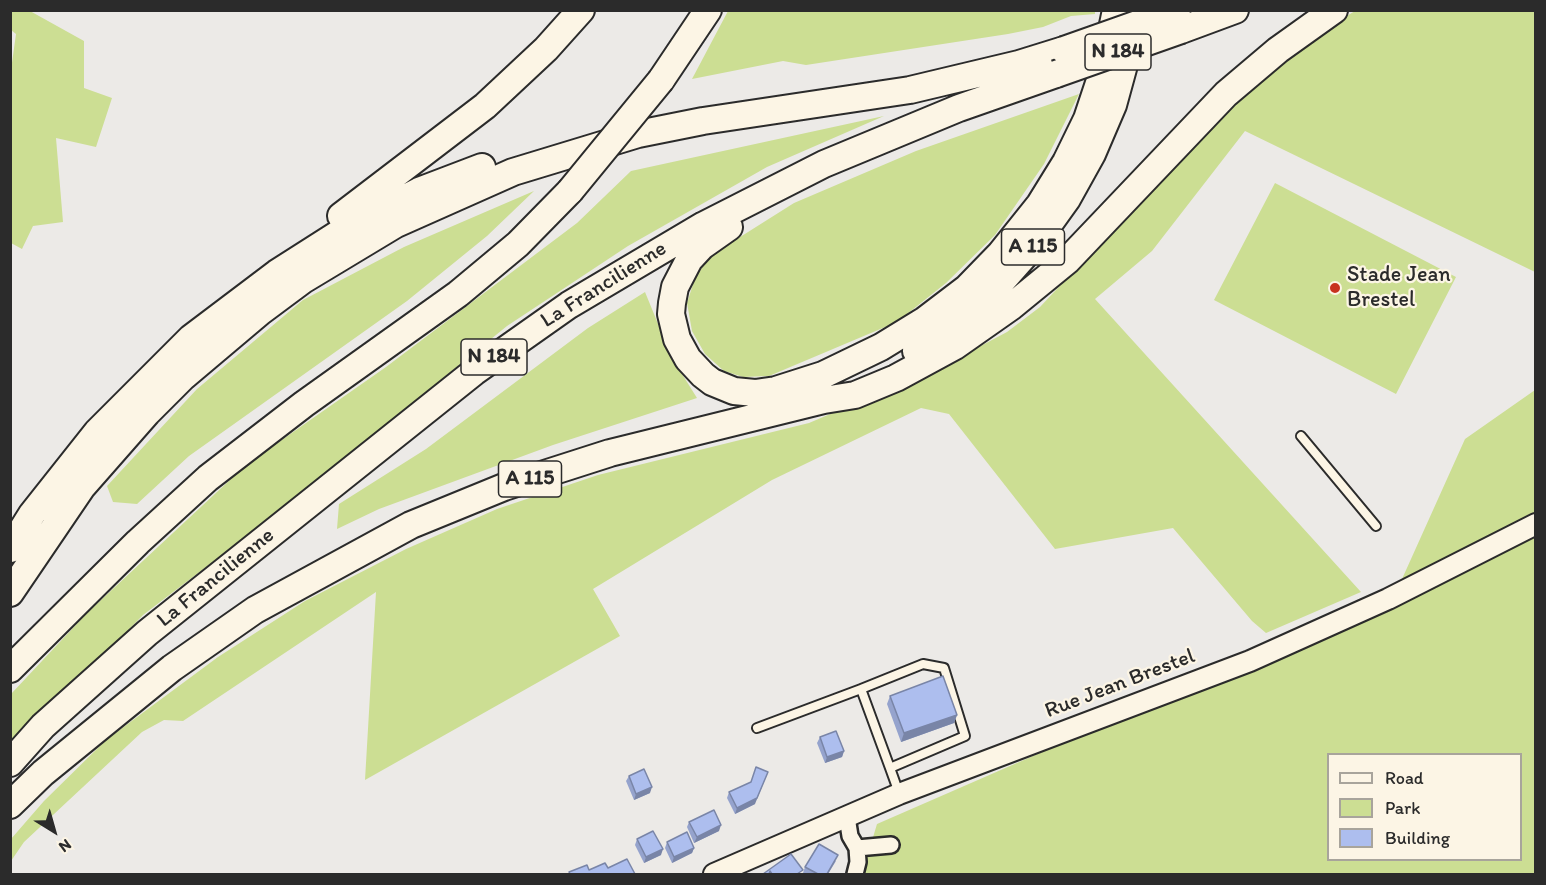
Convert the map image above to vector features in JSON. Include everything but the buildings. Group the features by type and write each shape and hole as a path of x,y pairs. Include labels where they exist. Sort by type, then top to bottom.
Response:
{"highway":[{"path":"10,549 32,514 97,432 164,362 318,233 485,106 546,49 581,10"},
{"path":"10,669 138,542 242,451 458,294 518,244 605,152 661,80 708,10"},
{"path":"1051,68 742,218 702,246 682,272 672,303 673,328 688,359 703,375 724,388 755,393 776,390 851,364 904,334 947,304 981,274 1015,237 1066,162 1095,97 1116,10"},
{"name":"A 115","path":"10,805 43,773 172,668 255,610 411,525 504,487 610,453 824,400 836,390 872,375 943,333 982,301 1035,245 1067,199 1103,130 1120,81 1136,10"},
{"name":"La Francilienne","path":"10,763 43,726 147,633 474,372 534,328 654,253 769,191 882,139 1051,68 1179,20 1235,10"},
{"path":"824,400 855,395 896,378 955,346 1012,306 1088,240 1226,94 1278,50 1334,10"},
{"name":"La Francilienne","path":"10,593 82,487 147,413 221,343 260,312 339,257 396,224 462,192 524,168 638,134 910,90 1019,64 1051,68"},
{"path":"239,300 346,229 453,177 527,153 610,131 659,122 764,112"},
{"path":"10,825 69,763 78,744"}],"street":[{"name":"Rue Jean Brestel","path":"714,874 899,794 1250,661 1388,599 1536,524"},
{"path":"847,817 850,836 857,848 855,874"},
{"path":"857,848 891,845"}],"lane":[{"path":"1302,436 1376,526"},
{"path":"757,728 923,664 944,668 965,736 890,768"},
{"path":"861,689 899,794"}],"green space":[{"path":"11,10 30,11 84,41 84,88 112,98 96,147 56,138 63,222 33,226 22,249 11,243 10,77 16,34 11,30"},
{"path":"728,11 1095,11 1095,14 1071,16 1043,27 1008,34 806,65 783,61 692,79"},
{"path":"1355,11 1535,11 1535,272 1245,131 1152,251 1095,299 1361,592 1266,633 1252,621 1173,528 1055,549 949,414 921,408 772,480 593,589 620,636 365,780 376,592 183,721 164,720 142,732 24,842 11,861 11,839 44,801 106,740 218,657 305,601 406,549 497,509 598,475 809,423 941,367 1007,332 1040,307 1234,100 1304,42"},
{"path":"1079,94 1044,164 995,235 946,283 897,322 769,376 743,377 724,371 705,354 692,331 687,303 695,278 710,256 794,203 916,151"},
{"path":"884,116 767,167 628,246 507,326 281,510 143,615 11,752 11,694 87,613 246,465 386,367 577,223 631,171"},
{"name":"Stade Jean Brestel","path":"1275,183 1456,277 1396,394 1214,300"},
{"path":"534,191 487,236 407,301 189,456 137,504 113,502 107,486 197,389 303,300 404,247"},
{"path":"645,292 672,358 697,398 553,445 379,509 337,529 339,504 426,449 588,328"},
{"path":"1535,390 1535,874 862,874 877,824 1393,599 1465,439"}],"place":[{"name":"Stade Jean Brestel","path":"1335,288"}]}
